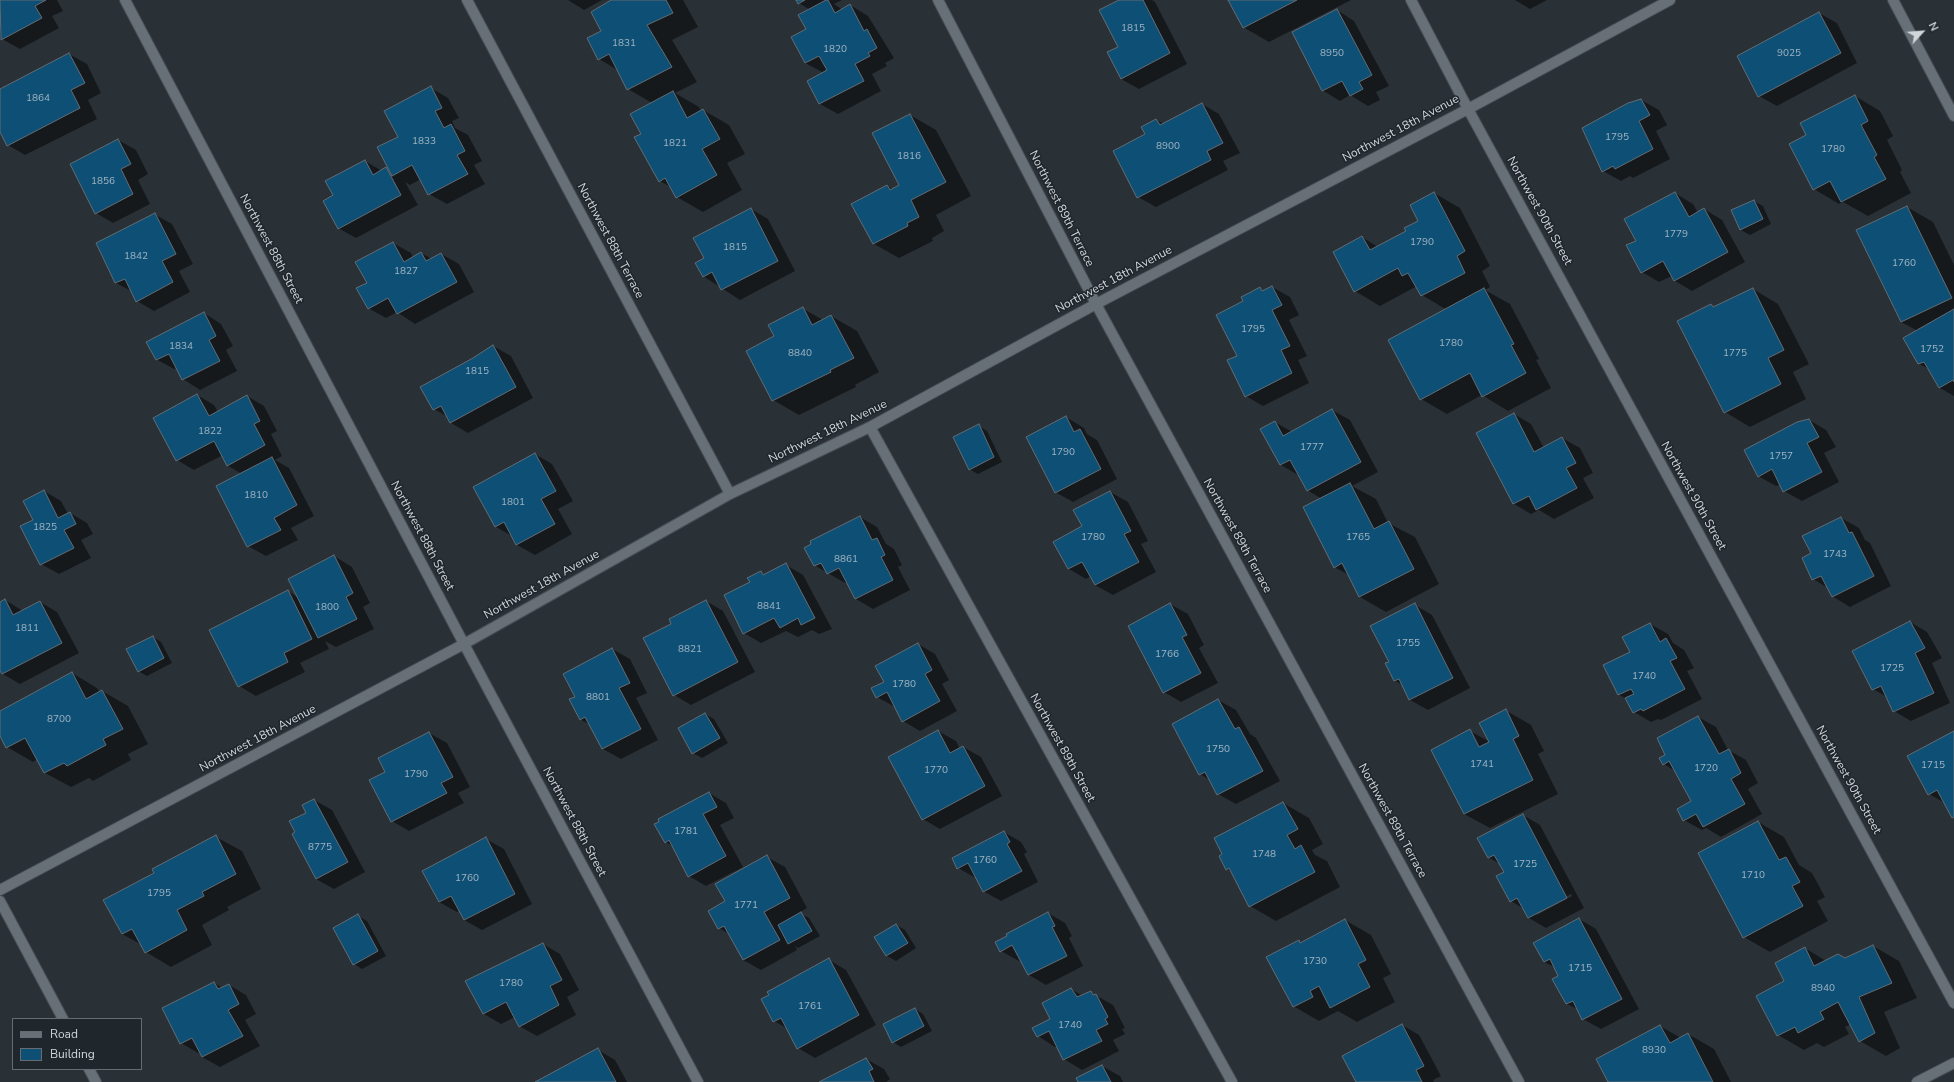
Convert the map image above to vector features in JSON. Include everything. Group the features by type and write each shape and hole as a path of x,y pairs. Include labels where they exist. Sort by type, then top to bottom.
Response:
{"street":[{"name":"Northwest 88th Street","path":"126,0 464,644 698,1082"},
{"name":"Northwest 88th Terrace","path":"467,0 730,494"},
{"name":"Northwest 89th Terrace","path":"938,0 1096,304 1519,1082"},
{"name":"Northwest 90th Street","path":"1411,0 1468,109 1954,1003"},
{"name":"Northwest 18th Avenue","path":"0,890 464,644 730,494 870,427 1096,304 1468,109 1670,0"},
{"path":"1893,0 1954,116"},
{"name":"Northwest 89th Street","path":"870,427 1232,1082"},
{"path":"0,901 61,1018"},
{"path":"1917,1082 1954,1063"},
{"path":"90,1070 96,1082"}],"building":[{"path":"0,0 46,0 35,6 42,18 1,40"},
{"path":"611,0 666,0 673,13 647,25 672,67 627,90 609,54 598,60 587,38 601,31 591,12"},
{"path":"796,0 805,0 798,4"},
{"path":"828,0 835,13 850,4 864,31 867,29 877,48 868,53 870,56 855,64 864,81 819,104 807,81 827,70 819,56 805,63 791,37 806,29 798,15"},
{"path":"1119,0 1143,0 1170,53 1121,79 1107,52 1118,47 1099,10"},
{"path":"1228,0 1297,0 1243,28"},
{"path":"1337,9 1372,75 1359,82 1363,89 1350,96 1342,81 1322,91 1292,32"},
{"path":"1819,12 1841,53 1758,97 1737,56"},
{"path":"69,53 85,83 71,90 80,108 7,146 0,132 0,89"},
{"path":"431,86 442,108 435,111 444,128 451,124 465,151 457,155 468,174 428,195 412,165 392,176 377,147 398,137 384,111"},
{"path":"673,91 687,118 703,109 720,139 702,149 717,175 676,198 665,178 659,182 634,137 641,134 630,114"},
{"path":"1855,95 1868,121 1861,125 1877,155 1874,157 1886,179 1841,202 1830,181 1813,190 1789,144 1806,135 1800,123"},
{"path":"1641,99 1650,115 1639,121 1653,149 1615,169 1613,166 1602,172 1582,128 1628,103"},
{"path":"1202,103 1223,143 1207,151 1211,160 1137,198 1113,151 1145,134 1141,127 1156,119 1160,125"},
{"path":"910,114 946,182 911,200 919,217 907,223 908,226 873,244 851,204 887,185 890,190 899,185 872,133"},
{"path":"118,139 131,164 121,169 133,194 95,214 70,164"},
{"path":"365,160 373,175 386,167 401,195 338,229 323,201 333,195 325,181"},
{"path":"1434,192 1465,251 1457,256 1465,273 1421,296 1408,273 1402,276 1398,268 1354,292 1333,252 1362,236 1370,250 1406,231 1404,228 1418,221 1410,205"},
{"path":"1675,192 1689,217 1704,208 1728,252 1674,281 1663,261 1641,273 1626,245 1636,241 1624,219"},
{"path":"1754,200 1763,219 1740,230 1731,210"},
{"path":"1907,206 1952,298 1901,322 1856,230"},
{"path":"751,208 778,261 721,290 712,272 703,277 695,263 704,258 693,238"},
{"path":"155,213 176,254 162,261 173,282 136,302 125,279 115,283 96,243"},
{"path":"393,242 404,262 421,252 426,261 441,253 457,282 397,314 388,298 368,309 356,288 367,283 355,262"},
{"path":"1272,286 1282,305 1272,310 1290,346 1281,350 1292,373 1245,397 1227,360 1237,356 1216,315 1243,301 1241,297 1260,287 1262,291"},
{"path":"1484,288 1514,344 1511,345 1526,373 1482,397 1470,373 1420,400 1388,340"},
{"path":"1753,288 1784,350 1768,358 1781,384 1724,413 1677,321 1711,304 1713,307"},
{"path":"803,307 812,325 831,315 854,358 830,370 831,372 772,401 746,351 774,336 768,325"},
{"path":"1954,309 1954,382 1953,380 1939,388 1924,362 1918,364 1903,338"},
{"path":"204,312 216,336 209,340 220,361 182,380 169,354 156,360 146,342"},
{"path":"493,345 516,387 450,423 441,406 433,410 420,387 473,358"},
{"path":"197,394 209,416 247,395 260,421 254,424 265,445 227,466 214,441 176,461 153,418"},
{"path":"1332,409 1361,462 1307,491 1290,460 1280,465 1260,429 1275,421 1283,436"},
{"path":"1514,413 1534,452 1562,437 1576,463 1566,468 1577,488 1536,510 1529,496 1513,504 1476,433"},
{"path":"1066,416 1074,432 1080,429 1101,469 1055,493 1026,437"},
{"path":"1809,419 1819,437 1807,443 1822,472 1783,492 1772,469 1758,477 1744,450 1797,422"},
{"path":"979,424 994,457 969,470 953,437"},
{"path":"535,453 556,491 541,499 555,524 516,545 504,522 495,527 473,487"},
{"path":"272,457 297,505 274,518 281,530 247,547 216,486"},
{"path":"1350,483 1374,529 1389,521 1414,569 1359,597 1342,563 1334,568 1303,507"},
{"path":"44,490 58,518 70,512 76,524 64,530 74,548 40,565 20,526 33,520 23,501"},
{"path":"1110,491 1131,531 1124,534 1139,562 1095,585 1082,562 1068,569 1053,542 1082,526 1073,510"},
{"path":"860,516 872,540 877,538 885,555 881,557 893,580 855,599 839,568 827,574 821,563 814,566 804,548 811,544 810,541"},
{"path":"1841,517 1849,533 1852,532 1874,576 1832,597 1821,576 1812,580 1802,558 1811,553 1802,536"},
{"path":"334,555 353,593 346,597 357,619 318,638 288,579"},
{"path":"786,563 815,618 801,625 798,618 780,628 774,618 743,634 724,595 750,582 747,578 761,571 763,575"},
{"path":"288,590 312,639 284,653 288,662 238,687 209,630"},
{"path":"5,599 13,615 40,601 62,643 2,674 0,671 0,602"},
{"path":"706,600 738,662 673,696 643,638 671,624 669,619"},
{"path":"1170,603 1187,635 1182,637 1201,673 1163,693 1128,626"},
{"path":"1415,603 1453,678 1409,700 1399,679 1394,681 1385,663 1389,662 1370,626"},
{"path":"1910,621 1925,648 1915,653 1934,693 1893,712 1881,686 1872,690 1852,651"},
{"path":"1650,623 1660,642 1666,638 1677,658 1670,661 1685,689 1643,711 1641,709 1633,713 1625,698 1634,694 1631,689 1618,695 1603,665 1630,652 1622,637"},
{"path":"153,636 164,658 138,672 126,649"},
{"path":"918,643 932,670 925,674 940,701 902,722 887,692 876,698 871,688 884,682 875,666"},
{"path":"612,648 630,683 619,688 641,729 602,749 585,717 580,720 569,699 575,697 563,674"},
{"path":"72,672 86,699 102,690 123,729 103,739 106,745 67,766 64,763 44,773 25,738 6,748 0,736 0,711"},
{"path":"1218,699 1235,729 1239,727 1263,771 1217,795 1205,772 1199,775 1172,724"},
{"path":"1506,709 1519,736 1513,739 1533,780 1464,814 1431,750 1470,729 1479,747 1489,742 1479,723"},
{"path":"705,713 720,738 692,754 678,728"},
{"path":"1698,716 1719,754 1729,749 1741,773 1731,779 1745,804 1703,827 1696,814 1683,821 1677,809 1691,801 1669,761 1663,765 1659,758 1665,755 1657,738"},
{"path":"938,730 950,753 963,746 985,786 922,820 888,757"},
{"path":"1954,731 1954,817 1952,818 1937,790 1928,795 1907,756"},
{"path":"429,732 453,777 441,783 447,793 391,822 369,780 385,772 378,758"},
{"path":"709,792 717,807 703,814 726,856 688,877 669,840 665,843 654,824 659,822 658,819"},
{"path":"314,799 348,862 316,879 292,834 295,832 289,821 306,813 302,805"},
{"path":"1283,802 1298,829 1287,835 1295,849 1301,845 1315,872 1249,907 1229,868 1226,870 1219,856 1222,854 1214,838"},
{"path":"1523,814 1567,898 1528,918 1517,898 1510,902 1496,876 1504,872 1494,855 1488,858 1477,838"},
{"path":"1758,821 1779,860 1786,857 1800,882 1792,886 1803,906 1743,938 1698,853"},
{"path":"1004,831 1010,842 1007,844 1022,871 983,892 968,863 957,869 952,858"},
{"path":"216,835 236,874 202,892 204,896 177,910 187,930 145,953 132,929 122,934 103,900 154,873 152,869"},
{"path":"486,837 515,894 464,920 451,896 439,902 422,871"},
{"path":"767,855 790,898 764,912 780,940 743,960 724,926 718,929 708,911 725,901 715,884"},
{"path":"801,912 812,931 788,944 778,925"},
{"path":"1048,912 1055,926 1052,927 1067,956 1028,975 1012,945 1000,952 995,942 1007,936 1006,934"},
{"path":"358,914 378,951 353,965 333,928"},
{"path":"1579,918 1622,999 1582,1020 1573,1001 1566,1004 1552,979 1558,976 1550,959 1544,962 1533,943"},
{"path":"1345,919 1366,960 1358,964 1370,987 1330,1008 1319,986 1310,991 1313,997 1293,1007 1266,957 1299,940 1300,943"},
{"path":"896,924 908,943 886,956 874,937"},
{"path":"543,943 562,980 550,986 559,1005 519,1027 506,1002 483,1014 465,981"},
{"path":"1873,945 1892,983 1859,997 1875,1033 1859,1042 1838,1002 1820,1012 1824,1019 1798,1033 1795,1027 1777,1036 1756,996 1784,981 1775,963 1805,947 1814,966 1838,954 1845,958"},
{"path":"829,958 859,1015 797,1049 781,1018 773,1022 761,999 769,995 767,992"},
{"path":"214,982 218,989 229,984 239,1004 228,1010 243,1036 202,1057 192,1038 180,1044 162,1008"},
{"path":"1071,988 1077,997 1091,991 1093,995 1096,994 1108,1017 1105,1019 1108,1024 1096,1030 1102,1041 1063,1060 1049,1031 1037,1037 1032,1028 1050,1019 1042,1003"},
{"path":"915,1008 924,1026 892,1043 883,1024"},
{"path":"1402,1024 1424,1066 1416,1070 1422,1082 1356,1082 1342,1056"},
{"path":"1660,1025 1670,1043 1688,1033 1713,1082 1608,1082 1596,1059"},
{"path":"598,1048 616,1082 535,1082"},
{"path":"866,1058 873,1069 869,1071 874,1082 819,1082"},
{"path":"1102,1065 1111,1082 1078,1082 1076,1078"}]}
